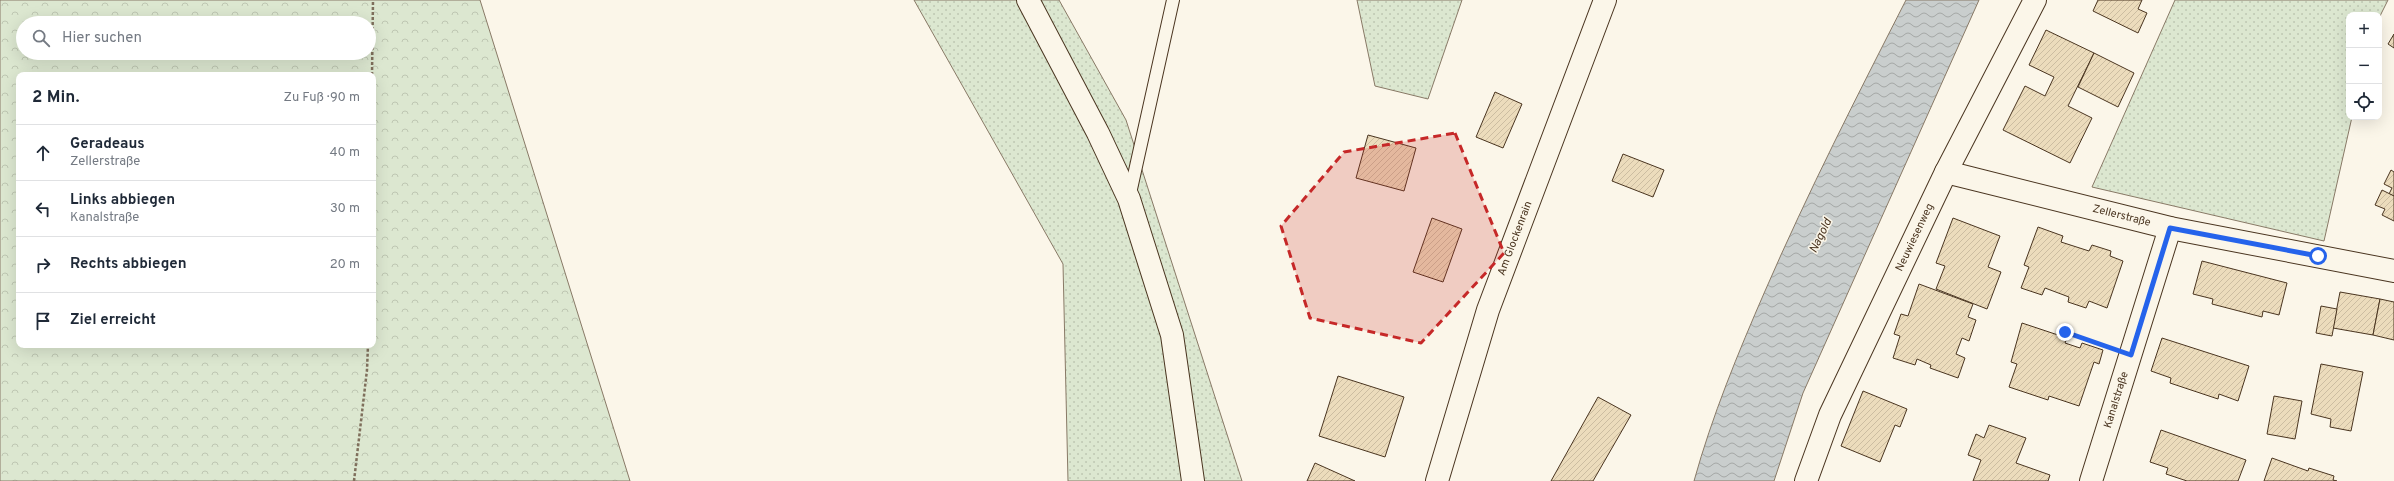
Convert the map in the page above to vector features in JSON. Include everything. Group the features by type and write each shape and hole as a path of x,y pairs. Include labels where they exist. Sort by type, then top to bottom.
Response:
{"street":[{"path":"1028,0 1098,133 1129,199 1172,336 1192,472"},
{"name":"Am Glockenrain","path":"1437,481 1488,310 1605,0"},
{"name":"Neuwiesenweg","path":"1806,481 1830,415 1946,172 2035,0"},
{"name":"Zellerstraße","path":"1946,172 2170,228 2394,271"},
{"name":"Kanalstraße","path":"2091,481 2170,228"}],"lane":[{"path":"1129,199 1173,0"}],"path":[{"path":"373,0 373,16"},
{"path":"372,60 372,72"},
{"path":"2065,332 2131,355"},
{"path":"354,481 367,370 368,348"}],"highlighted area":[{"path":"1455,133 1504,253 1421,343 1310,318 1281,226 1344,152"}],"green space":[{"path":"0,0 480,0 630,481 0,481"},
{"path":"914,0 1059,0 1126,120 1242,481 1068,481 1063,264"},
{"path":"1357,0 1462,0 1428,99 1375,86"},
{"path":"2175,0 2388,0 2382,12 2346,12 2346,120 2351,120 2324,241 2092,187"}],"water":[{"name":"Nagold","path":"1906,0 1979,0 1803,393 1774,481 1694,481 1726,385 1781,254 1851,108"}],"building":[{"path":"2098,0 2142,0 2138,9 2147,13 2138,33 2093,11"},
{"path":"2046,30 2094,53 2068,106 2092,118 2070,163 2003,130 2025,86 2045,96 2054,77 2029,65"},
{"path":"2394,34 2394,48 2388,44"},
{"path":"2094,53 2134,73 2118,107 2078,87"},
{"path":"1495,92 1522,104 1503,148 1476,137"},
{"path":"1368,135 1416,148 1404,191 1356,178"},
{"path":"1623,154 1664,170 1653,197 1612,181"},
{"path":"2391,170 2394,172 2394,196 2389,194 2392,188 2384,184"},
{"path":"2382,190 2394,196 2394,221 2382,215 2385,209 2375,205"},
{"path":"1432,218 1462,229 1443,282 1413,272"},
{"path":"1953,218 2000,236 1988,267 2001,272 1987,309 1936,289 1945,266 1936,263"},
{"path":"2038,227 2063,236 2061,242 2089,251 2092,245 2111,251 2110,256 2123,261 2107,308 2089,301 2086,308 2068,302 2069,297 2045,288 2042,295 2021,288 2029,267 2024,265"},
{"path":"2202,261 2287,283 2279,315 2263,311 2262,317 2212,304 2213,299 2193,294"},
{"path":"1919,284 1973,304 1968,317 1976,320 1969,341 1962,338 1956,354 1965,358 1958,378 1930,368 1931,365 1917,359 1915,365 1893,358 1900,336 1894,334 1901,314 1908,316"},
{"path":"2340,292 2380,299 2373,335 2333,328"},
{"path":"2380,299 2394,302 2394,340 2373,335"},
{"path":"2321,306 2337,309 2332,336 2316,333"},
{"path":"2022,323 2067,338 2065,343 2080,348 2082,343 2103,350 2099,364 2094,362 2079,406 2049,396 2048,400 2009,387 2017,364 2011,362"},
{"path":"2162,338 2249,366 2238,401 2219,394 2218,399 2170,383 2171,378 2151,371"},
{"path":"2321,364 2363,372 2351,431 2330,427 2331,419 2311,414"},
{"path":"1338,376 1404,397 1385,457 1319,436"},
{"path":"1863,391 1907,409 1900,427 1895,425 1880,462 1841,446"},
{"path":"2274,396 2302,401 2295,439 2267,434"},
{"path":"1598,397 1631,415 1593,481 1551,481"},
{"path":"1989,425 2026,438 2016,463 2050,475 2048,481 1973,481 1981,460 1968,455 1976,434 1984,438"},
{"path":"2161,430 2246,460 2238,481 2187,481 2166,474 2168,468 2150,462"},
{"path":"2272,458 2308,471 2309,468 2334,476 2333,480 2337,481 2264,481"},
{"path":"1315,463 1355,481 1307,481"}],"route":[{"path":"2065,332 2131,355 2170,228 2318,256"}]}
